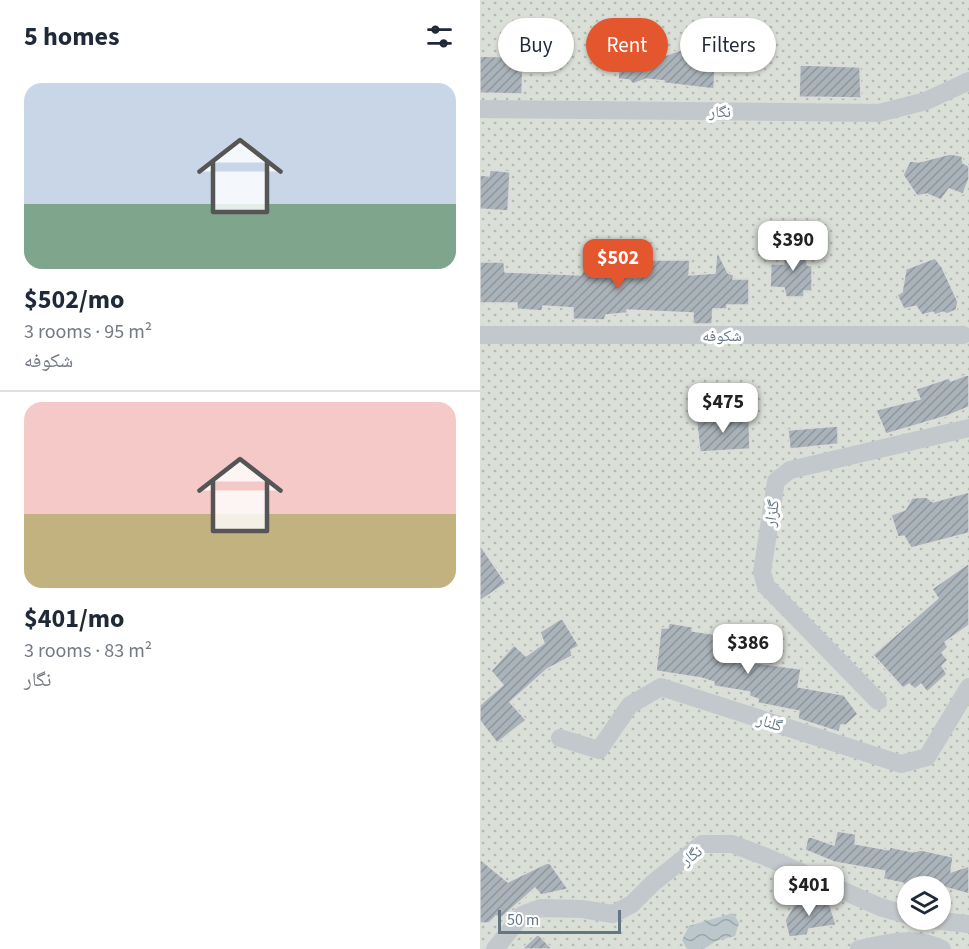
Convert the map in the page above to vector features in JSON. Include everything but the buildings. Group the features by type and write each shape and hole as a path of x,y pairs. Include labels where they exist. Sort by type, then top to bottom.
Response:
{"street":[{"name":"نگار","path":"480,109 879,113 926,101 965,82"},
{"name":"شکوفه","path":"480,335 963,334"},
{"name":"گلزار","path":"878,701 766,586 762,572 776,481 790,470 969,428"},
{"name":"گلنار","path":"560,738 598,750 630,705 661,687 902,764 927,757 969,687"},
{"name":"نگار","path":"495,949 522,915 542,909 582,909 613,914 632,904 653,883 702,844 732,844 880,907 897,912"},
{"path":"951,922 969,924"},
{"path":"859,949 896,941 915,940 931,943 942,949"}],"shaded area":[{"path":"480,0 969,0 969,949 480,949"}],"water":[{"path":"733,913 739,923 735,936 716,941 704,949 687,949 682,940 689,926"}]}
